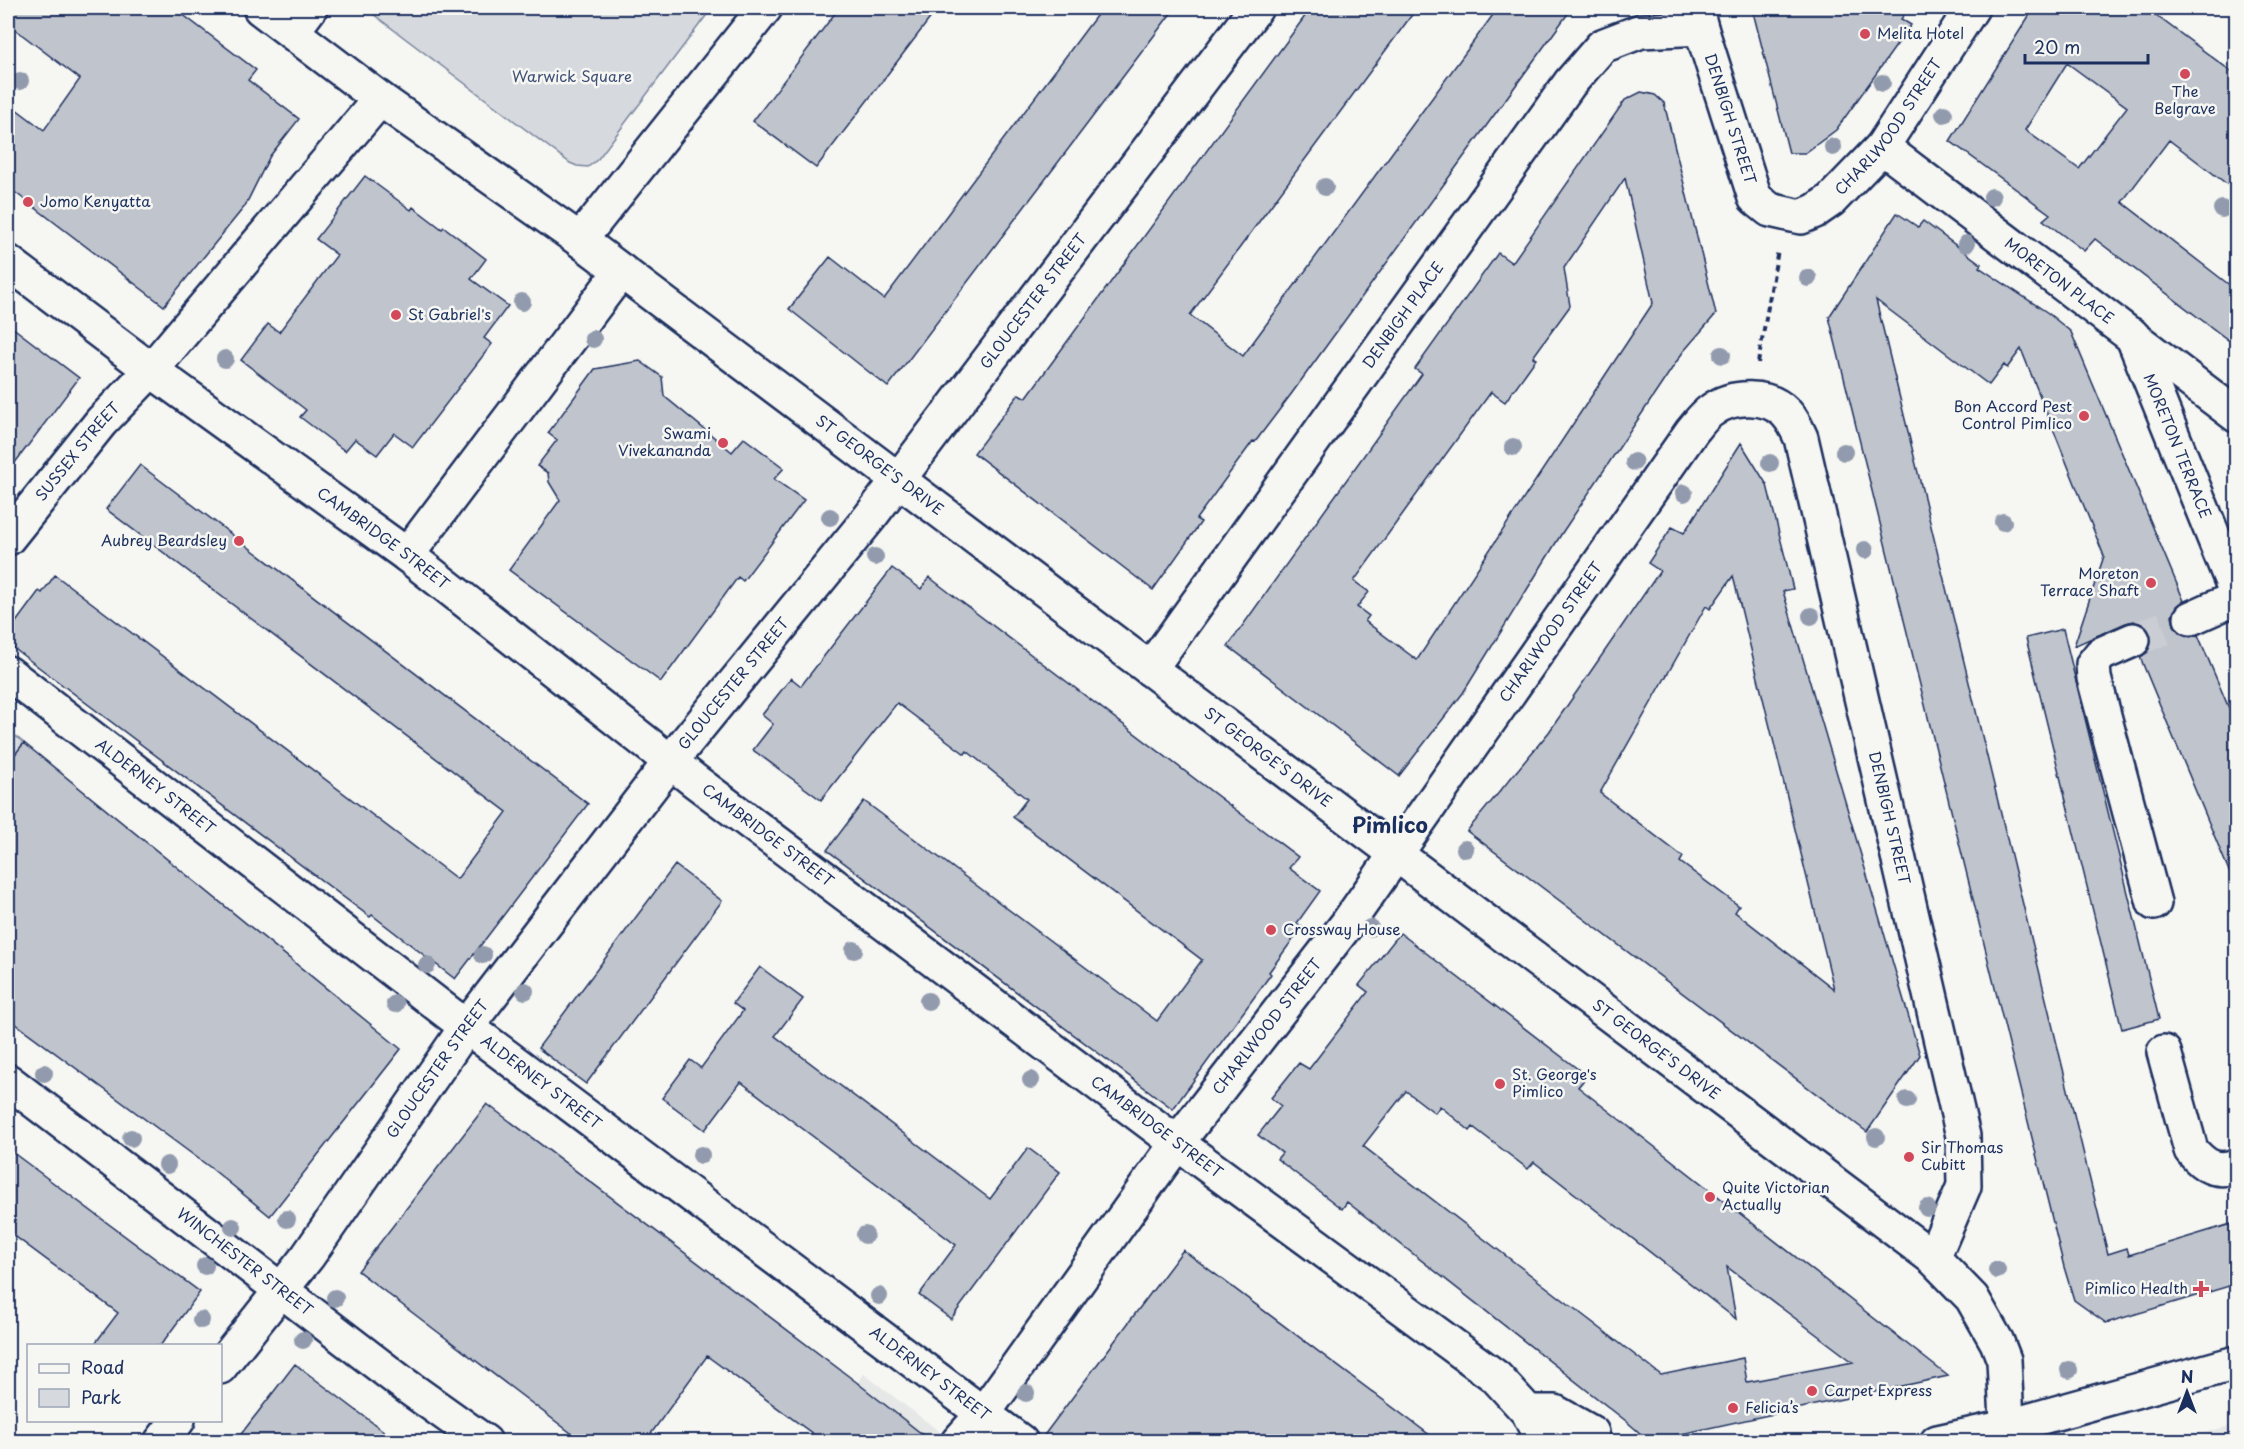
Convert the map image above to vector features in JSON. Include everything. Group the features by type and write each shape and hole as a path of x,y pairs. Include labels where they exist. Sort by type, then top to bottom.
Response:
{"street":[{"path":"260,8 301,20 380,99 621,271 407,555"},
{"path":"580,240 765,8"},
{"name":"GLOUCESTER STREET","path":"222,1365 308,1256 467,1026 670,762 870,517 1256,8"},
{"name":"CHARLWOOD STREET","path":"1784,213 1800,217 1815,211 1831,200 1882,147 1972,8"},
{"name":"DENBIGH STREET","path":"1698,18 1755,198 1770,210 1784,213"},
{"name":"DENBIGH PLACE","path":"1150,669 1570,83 1602,46 1641,31 1698,18"},
{"path":"151,369 380,99"},
{"name":"MORETON PLACE","path":"1882,147 2236,415"},
{"name":"CAMBRIDGE STREET","path":"8,262 407,555 670,762 1177,1143 1496,1377 1528,1412 1543,1442"},
{"name":"ST GEORGE'S DRIVE","path":"621,271 1933,1258 1972,1298 1997,1342 2004,1360 2007,1434"},
{"name":"MORETON TERRACE","path":"2132,335 2236,592"},
{"name":"SUSSEX STREET","path":"8,538 100,422 151,369"},
{"name":"CHARLWOOD STREET","path":"958,1442 983,1414 1177,1143 1397,856 1692,431 1712,409 1737,398 1755,384"},
{"name":"DENBIGH STREET","path":"1755,384 1786,413 1800,438 1963,1136 1964,1186 1933,1258"},
{"path":"2191,618 2236,598"},
{"path":"2133,640 2100,654 2093,664 2094,678 2154,903"},
{"name":"ALDERNEY STREET","path":"8,673 467,1026 1021,1442"},
{"path":"2164,1052 2191,1150 2210,1168 2224,1170 2236,1166"},
{"name":"WINCHESTER STREET","path":"8,1081 405,1385 485,1442"},
{"path":"1937,1442 2007,1434 2236,1363"},
{"path":"1528,1412 1555,1412 1592,1433"},
{"path":"161,1442 176,1422"}],"path":[{"path":"1755,384 1778,248"}],"shaded area":[{"path":"864,1374 952,1441 813,1442"},
{"path":"2236,1424 2236,1441 2176,1441"}],"green space":[{"name":"Warwick Square","path":"365,8 712,8 598,159 588,167 570,163"},
{"path":"8,730 24,743 8,763"}],"building":[{"path":"8,8 174,8 256,70 248,80 299,119 270,156 245,206 164,306 8,187 8,103 44,130 80,79 8,24"},
{"path":"839,8 938,8 816,168 753,121"},
{"path":"1102,8 1175,8 888,387 789,309 830,257 884,299"},
{"path":"1311,8 1417,8 1190,315 1243,356 1498,8 1572,8 1292,393 1255,442 1253,441 1196,519 1201,522 1153,590 974,453 1019,394 1026,398"},
{"path":"1752,8 1909,8 1901,19 1911,25 1836,130 1805,153 1789,153"},
{"path":"2034,8 2146,8 2236,75 2236,191 2169,140 2122,202 2236,290 2236,346 2095,239 2084,251 2043,220 2050,214 1950,141","holes":["2067,63 2127,107 2079,169 2025,130"]},
{"path":"1641,92 1655,95 1664,103 1716,314 1683,352 1562,533 1463,693 1399,776 1228,646 1422,374 1415,369 1498,253 1512,263 1625,100","holes":["1625,178 1653,303 1417,660 1365,621 1369,616 1357,607 1369,592 1354,581 1491,392 1505,402 1536,359 1533,357 1570,306 1564,268"]},
{"name":"St Gabriel's","path":"365,176 411,210 413,207 442,229 444,227 486,259 471,279 508,306 484,338 492,344 413,447 394,433 377,455 355,439 345,451 300,417 306,410 241,360 268,324 279,332 337,255 316,239"},
{"path":"1897,213 1918,227 1923,221 1981,264 1979,267 2048,313 2071,332 2184,601 2176,607 2172,615 2174,625 2180,633 2190,637 2198,635 2236,725 2236,888 2140,657 2148,652 2151,643 2150,632 2144,625 2134,621 2074,646 2104,556 2021,349 2007,368 2004,365 1989,385 1876,300 2108,1254 2127,1248 2129,1255 2231,1224 2236,1242 2236,1284 2106,1323 2074,1300 2064,1267 1829,317"},
{"path":"8,324 79,378 8,472"},
{"path":"640,361 662,377 664,396 732,452 744,438 784,468 774,479 804,500 743,581 738,577 661,682 509,570 560,500 549,482 548,473 537,466 557,440 548,433 595,369"},
{"path":"1741,443 1767,485 1793,589 1783,591 1920,1055 1867,1132 1467,831 1549,732 1660,571 1648,563 1672,527 1684,533","holes":["1733,576 1834,989 1735,912 1739,906 1680,862 1683,857 1600,793 1706,606 1710,609"]},
{"path":"140,465 588,804 455,979 8,644 8,633 39,591 42,593 55,575 457,879 507,812 106,509"},
{"path":"892,568 921,589 929,577 1298,857 1289,868 1320,891 1297,923 1302,927 1269,972 1271,974 1173,1109 827,850 864,801 1157,1021 1202,960 1013,817 1027,799 967,751 965,754 897,703 821,800 753,750 773,724 762,715 791,678 801,686"},
{"path":"2063,629 2159,1019 2122,1029 2026,638"},
{"path":"24,743 401,1049 270,1216 211,1168 8,1018 8,763"},
{"path":"675,865 722,901 586,1084 538,1048"},
{"path":"1400,933 1587,1076 1578,1087 1948,1376 1649,1441 1347,1202 1342,1209 1277,1159 1282,1153 1258,1135 1281,1106 1271,1098 1299,1063 1309,1069 1368,992 1359,985","holes":["1406,1091 1435,1113 1440,1106 1470,1131 1473,1127 1528,1169 1534,1162 1736,1319 1727,1267 1853,1362 1747,1382 1743,1358 1661,1375 1363,1146"]},
{"path":"760,967 803,999 775,1036 990,1199 1028,1148 1060,1172 951,1319 919,1295 956,1245 741,1082 705,1130 662,1098 690,1060 701,1068 743,1011 733,1003"},
{"path":"487,1104 855,1381 932,1442 824,1442 707,1356 645,1442 583,1442 422,1320 358,1271"},
{"path":"8,1149 200,1292 161,1344 95,1344 118,1313 8,1231"},
{"path":"1183,1250 1439,1442 1039,1442"},
{"path":"295,1364 398,1442 235,1442"}],"tunnel":[{"path":"2133,640 2191,618"}],"place":[{"name":"Melita Hotel","path":"1865,34"},
{"name":"The Belgrave","path":"2185,74"},
{"name":"Jomo Kenyatta","path":"28,202"},
{"name":"St Gabriel's","path":"396,315"},
{"name":"Bon Accord Pest Control Pimlico","path":"2084,416"},
{"name":"Swami Vivekananda","path":"723,443"},
{"name":"Aubrey Beardsley","path":"239,541"},
{"name":"Moreton Terrace Shaft","path":"2151,583"},
{"name":"Crossway House","path":"1271,930"},
{"name":"St. George's Pimlico","path":"1500,1084"},
{"name":"Sir Thomas Cubitt","path":"1909,1157"},
{"name":"Quite Victorian Actually","path":"1710,1197"},
{"name":"Pimlico Health","path":"2201,1289"},
{"name":"Carpet Express","path":"1812,1391"},
{"name":"Felicia’s","path":"1733,1408"}],"district":[{"name":"Pimlico","path":"1390,826"}]}
